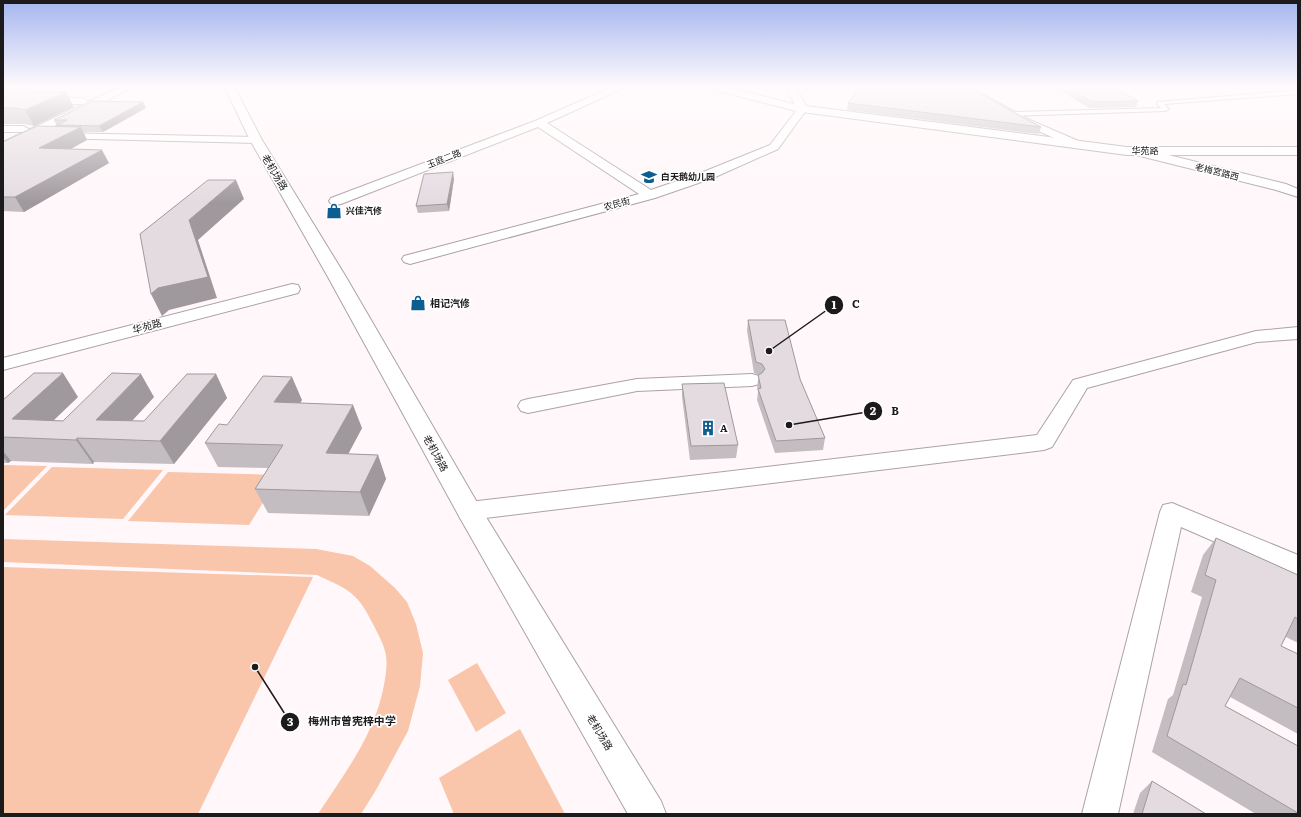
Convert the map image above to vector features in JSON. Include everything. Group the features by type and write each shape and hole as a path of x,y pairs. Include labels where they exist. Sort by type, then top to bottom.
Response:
{"street":[{"path":"3,147 36,126"},
{"path":"3,138 25,132 39,126"},
{"name":"老机场路","path":"249,126 337,277 469,511 648,814"},
{"name":"玉庭二路","path":"336,201 531,126"},
{"path":"544,126 650,195"},
{"name":"农民街","path":"410,259 650,195 708,175 774,147 789,126"},
{"name":"华苑路","path":"934,126 1136,151 1298,151"},
{"path":"1038,126 1079,145"},
{"path":"3,129 25,132 256,140"},
{"name":"老梅宮路西","path":"1136,151 1281,187 1298,193"},
{"name":"华苑路","path":"3,364 292,289"},
{"path":"469,511 1044,442 1080,384 1256,338 1298,333"},
{"path":"528,406 637,385 752,380"},
{"path":"1100,814 1172,512 1298,567"}],"shaded area":[{"path":"3,465 47,466 3,511"},
{"path":"52,467 163,470 123,519 5,515"},
{"path":"168,472 280,475 249,525 128,521"},
{"path":"3,539 316,549 353,556 370,566 395,588 407,602 416,624 423,653 420,686 408,731 376,790 361,814 318,814 366,737 380,703 384,685 386,659 383,645 363,606 352,594 338,585 317,575 3,562"},
{"path":"3,567 313,577 198,814 3,814"},
{"path":"477,663 506,713 476,732 448,680"},
{"path":"520,729 565,814 454,814 439,778"}],"building":[{"path":"37,126 81,127 39,148 102,150 15,197 3,197 3,142"},
{"path":"453,172 447,204 416,206 424,174"},
{"path":"208,180 236,180 189,220 208,277 158,288 151,294 140,234"},
{"path":"748,320 785,320 800,379 825,438 776,441 758,389 761,388 758,375 765,369 762,364 756,362"},
{"path":"34,373 63,373 12,419 63,421 112,373 141,374 96,420 144,421 187,374 216,374 160,441 3,437 3,400"},
{"path":"263,376 292,377 274,402 353,405 326,453 378,455 360,492 255,489 283,445 205,443 219,424 227,425"},
{"name":"A","path":"724,383 738,445 691,446 682,384"},
{"path":"1216,538 1298,575 1298,619 1295,617 1281,646 1298,654 1298,708 1240,678 1225,706 1298,746 1298,813 1167,736 1183,684 1186,685 1216,580 1205,575"},
{"path":"1152,781 1206,814 1142,814"}],"place":[{"name":"白天鹅幼儿园","path":"649,177"},
{"name":"兴佳汽修","path":"334,211"},
{"name":"相记汽修","path":"418,303"},
{"name":"C","path":"769,351"},
{"name":"B","path":"789,425"},
{"name":"A","path":"708,428"},
{"name":"梅州市曾宪梓中学","path":"255,667"}]}
